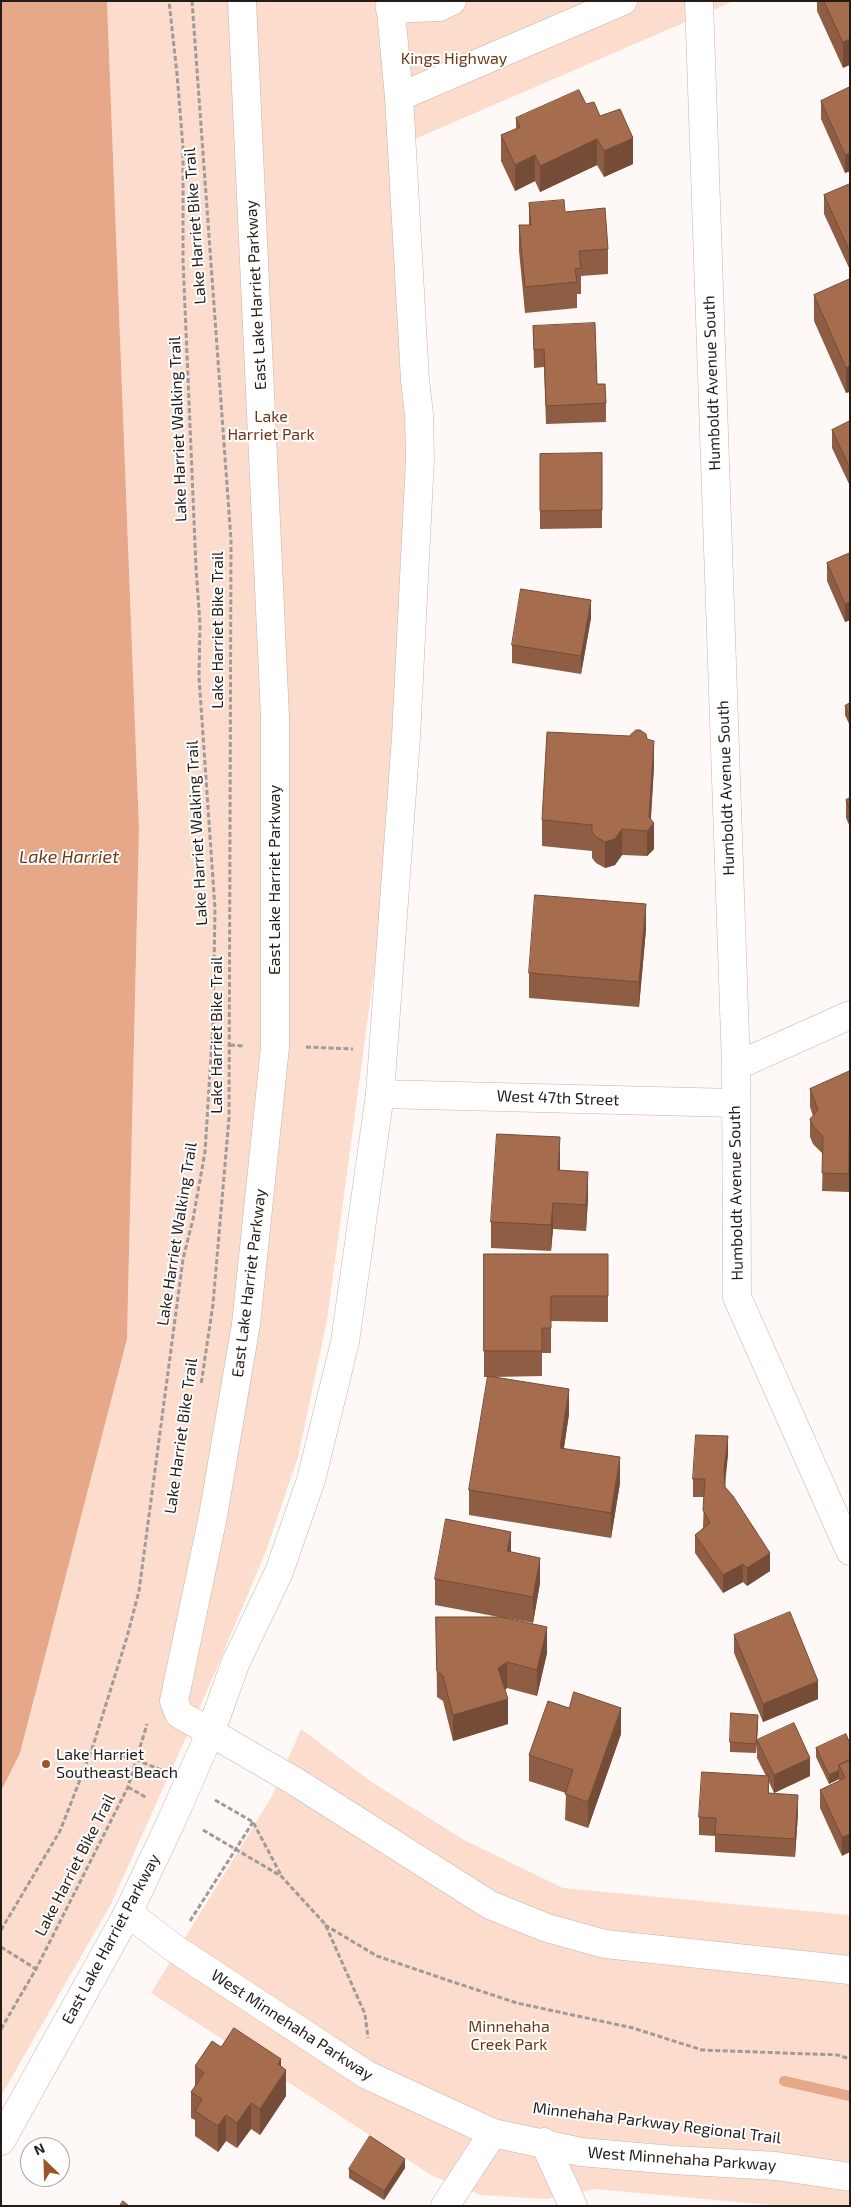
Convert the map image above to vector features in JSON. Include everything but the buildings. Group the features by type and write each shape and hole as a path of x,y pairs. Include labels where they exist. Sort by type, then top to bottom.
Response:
{"street":[{"name":"East Lake Harriet Parkway","path":"211,1731 179,1714 174,1701 214,1516 246,1324 275,1047 275,717 242,1"},
{"path":"390,5 439,7 452,1"},
{"path":"399,97 623,1"},
{"name":"Humboldt Avenue South","path":"699,1 736,1066 737,1297 850,1551"},
{"name":"East Lake Harriet Parkway","path":"1,2141 128,1913 188,1785 211,1731 235,1664 279,1572 310,1480 345,1342 380,1094 406,737 420,458 419,414 415,380 399,97 390,5"},
{"path":"736,1066 850,1015"},
{"name":"West 47th Street","path":"380,1094 735,1103"},
{"path":"211,1731 296,1782 490,1905 547,1928 605,1944 850,1970"},
{"name":"West Minnehaha Parkway","path":"128,1913 174,1948 367,2075 493,2132 544,2142 581,2152 776,2166 850,2177"},
{"path":"445,2206 493,2132"},
{"path":"544,2142 573,2206"}],"path":[{"name":"Lake Harriet Walking Trail","path":"1,1930 60,1831 92,1749 127,1637 139,1591 183,1259 194,1219 205,1152 213,1023 215,909 200,677 200,624 183,260 182,148 177,74 169,1"},
{"name":"Lake Harriet Bike Trail","path":"192,1 231,540 229,1118 213,1304 200,1391"},
{"path":"318,1047 362,1050"},
{"name":"Lake Harriet Bike Trail","path":"1,2030 36,1968 128,1787 147,1729 148,1720"},
{"path":"92,1749 137,1760 169,1773"},
{"path":"128,1787 152,1801"},
{"path":"210,1797 253,1822 281,1876 325,1924 377,1956 517,2003 633,2028 702,2050 838,2055 850,2059"},
{"path":"188,1923 253,1822"},
{"path":"197,1826 281,1876"},
{"path":"325,1924 364,2014 368,2040"},
{"path":"1,1947 36,1968"}],"green space":[{"name":"Lake Harriet Park","path":"107,1 734,1 401,145 415,379 406,737 327,1320 298,1457 266,1551 210,1684 111,1904 1,2096 1,1791 20,1753 127,1339 139,829"},
{"name":"Minnehaha Creek Park","path":"301,1729 370,1781 464,1840 563,1888 850,1915 850,2206 781,2206 595,2189 546,2199 480,2195 431,2175 151,1993 271,1798"}],"water":[{"name":"Lake Harriet","path":"1,1 107,1 139,829 127,1339 20,1753 1,1791"}],"waterway":[{"path":"784,2081 850,2096"}],"place":[{"name":"Lake Harriet Southeast Beach","path":"46,1764"}],"park label":[{"name":"Kings Highway","path":"454,59"}]}
